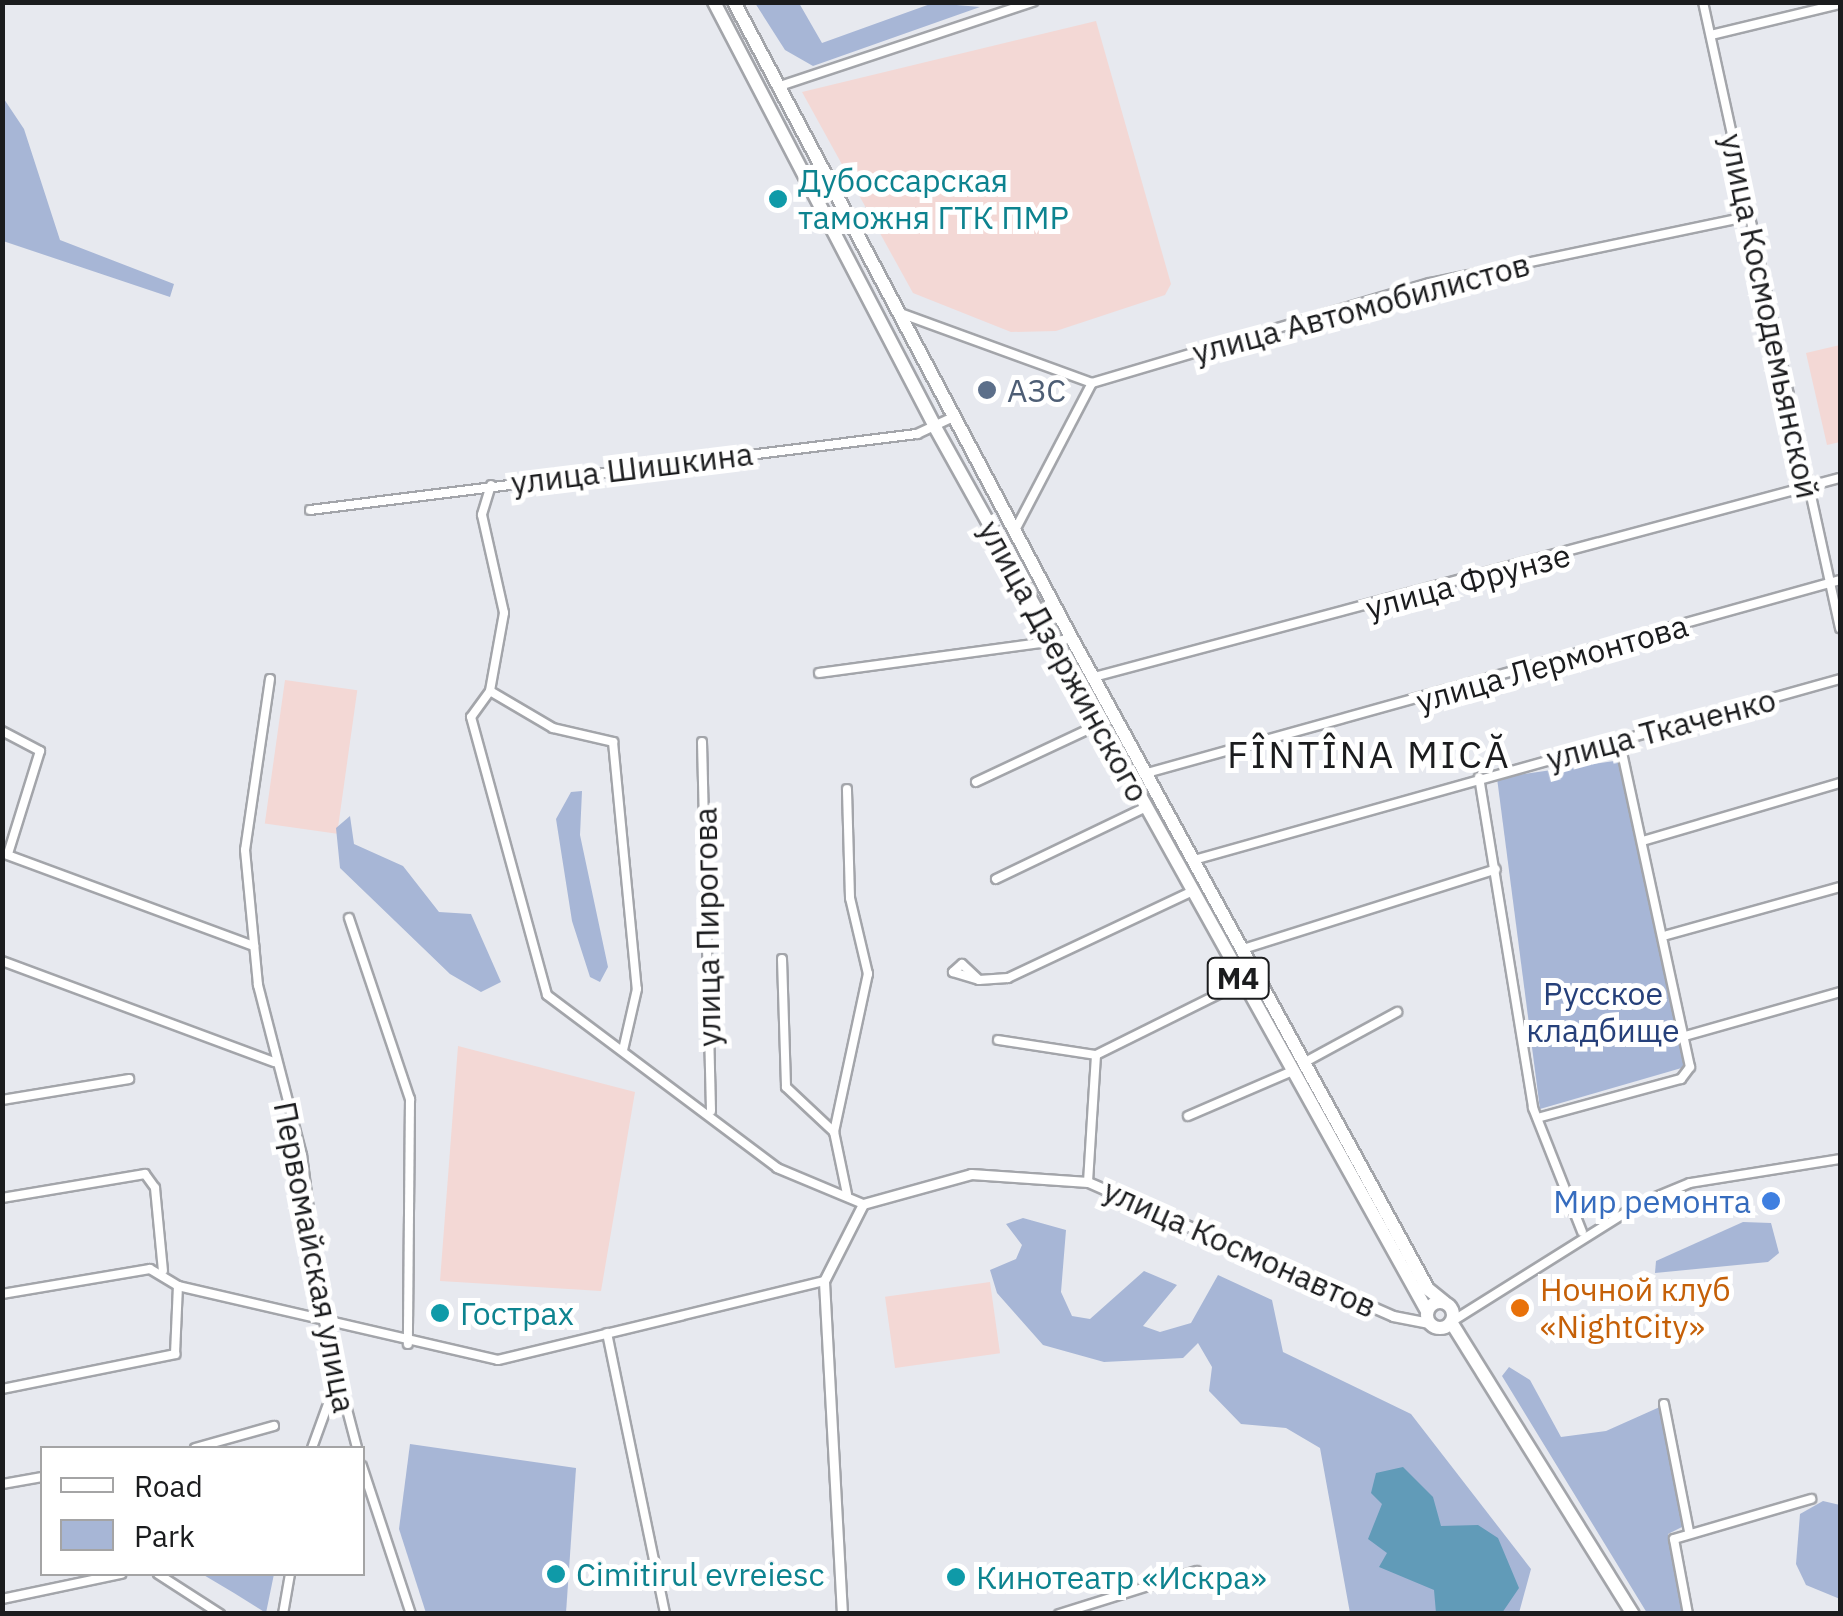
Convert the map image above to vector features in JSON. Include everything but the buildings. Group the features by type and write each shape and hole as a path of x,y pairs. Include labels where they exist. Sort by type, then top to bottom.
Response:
{"highway":[{"name":"улица Дзержинского","path":"714,2 935,427 1290,1072 1438,1321 1460,1340 1633,1614"},
{"name":"улица Дзержинского","path":"734,2 1072,639 1428,1289 1446,1303"},
{"path":"1438,1321 1446,1303"},
{"name":"M4","path":"1438,1321 1446,1303"}],"street":[{"path":"777,87 1033,2"},
{"name":"улица Космодемьянской","path":"1703,2 1806,490 1840,628"},
{"path":"1711,35 1840,4"},
{"name":"улица Автомобилистов","path":"1092,383 1430,283 1750,216"},
{"path":"899,313 1092,383 1015,530"},
{"name":"улица Шишкина","path":"310,510 935,427 952,418"},
{"name":"улица Фрунзе","path":"1094,677 1840,478"},
{"path":"492,485 482,516 504,613 490,691 471,717 548,995 711,1112 778,1168 863,1204 847,1224 824,1281 842,1614"},
{"name":"улица Лермонтова","path":"1147,774 1840,580"},
{"path":"818,672 1072,639"},
{"name":"Первомайская улица","path":"270,679 245,850 254,946 274,1062 302,1155 322,1318 356,1446"},
{"name":"улица Ткаченко","path":"1194,860 1840,679"},
{"path":"490,691 553,728 613,742 638,989 623,1050"},
{"path":"976,782 1100,724"},
{"path":"2,731 40,751 5,854 254,946"},
{"name":"улица Пирогова","path":"702,742 711,1112"},
{"path":"1540,1117 1682,1079 1690,1067 1667,934 1620,742"},
{"path":"1479,778 1540,1117 1582,1232"},
{"path":"1646,840 1840,783"},
{"path":"847,1194 834,1132 867,1004 850,898 848,789"},
{"path":"996,879 1144,808"},
{"path":"1243,949 1496,869"},
{"path":"1667,934 1840,888"},
{"path":"979,980 997,981 1192,891"},
{"path":"349,918 410,1099 408,1344"},
{"path":"782,959 786,1087 834,1132"},
{"path":"2,961 274,1062"},
{"path":"998,1040 1096,1056 1241,984"},
{"path":"1685,1036 1840,992"},
{"path":"1304,1062 1398,1012"},
{"path":"1088,1182 1096,1056"},
{"path":"1188,1116 1290,1072"},
{"path":"2,1100 130,1079"},
{"path":"1438,1321 1582,1232 1690,1183 1840,1158"},
{"path":"2,1198 145,1174 155,1188 163,1271 178,1286 322,1318 408,1344 498,1360 824,1281"},
{"name":"улица Космонавтов","path":"863,1204 972,1174 1088,1182 1406,1320 1438,1321"},
{"path":"2,1294 163,1271"},
{"path":"2,1389 175,1354 178,1286"},
{"path":"1446,1303 1462,1309"},
{"path":"607,1333 665,1614"},
{"path":"313,1446 337,1379"},
{"path":"1664,1404 1689,1532"},
{"path":"202,1446 274,1426"},
{"path":"365,1475 410,1614"},
{"path":"2,1484 40,1476"},
{"path":"1688,1614 1670,1543 1689,1532 1811,1499"},
{"path":"1059,1614 1196,1572"},
{"path":"2,1599 111,1576"},
{"path":"161,1576 220,1614"},
{"path":"284,1614 290,1576"}],"shaded area":[{"path":"1096,21 1171,284 1165,295 1056,331 1011,332 913,293 802,92"},
{"path":"1840,345 1840,442 1827,445 1806,353"},
{"path":"285,680 357,690 337,834 265,824"},
{"path":"458,1046 635,1092 601,1291 440,1281"},
{"path":"990,1282 1000,1353 895,1368 885,1297"},
{"path":"1403,1467 1433,1497 1441,1526 1478,1525 1498,1538 1519,1588 1502,1613 1436,1613 1434,1590 1379,1567 1387,1553 1368,1539 1382,1504 1371,1493 1376,1473"}],"green space":[{"path":"755,3 799,3 822,43 933,3 980,7 813,66 785,50"},
{"path":"2,96 24,129 60,240 174,284 170,297 3,241"},
{"name":"Русское кладбище","path":"1621,760 1685,1067 1540,1109 1497,778"},
{"path":"582,791 580,835 608,967 600,982 590,977 572,921 556,819 571,792"},
{"path":"350,816 354,844 403,866 439,912 471,914 501,982 481,992 450,974 340,868 336,828"},
{"path":"1023,1218 1066,1230 1061,1292 1072,1316 1090,1319 1144,1271 1177,1285 1143,1326 1160,1332 1191,1323 1218,1275 1272,1300 1283,1352 1411,1414 1531,1569 1519,1613 1350,1613 1320,1448 1286,1428 1241,1424 1209,1391 1212,1367 1198,1343 1183,1358 1104,1362 1043,1345 997,1293 990,1270 1016,1259 1022,1245 1006,1224"},
{"path":"1743,1222 1771,1223 1779,1253 1768,1262 1655,1273 1656,1261"},
{"path":"1509,1367 1530,1380 1561,1437 1606,1431 1662,1406 1684,1526 1668,1534 1691,1613 1647,1613 1502,1376"},
{"path":"410,1444 576,1468 566,1613 426,1613 399,1529"},
{"path":"1823,1501 1840,1505 1840,1599 1806,1585 1796,1564 1800,1514"},
{"path":"205,1576 274,1576 266,1613"}],"place":[{"name":"Дубоссарская таможня ГТК ПМР","path":"778,199"},
{"name":"АЗС","path":"987,390"},
{"name":"Мир ремонта","path":"1771,1201"},
{"name":"Ночной клуб «NightCity»","path":"1520,1308"},
{"name":"Гострах","path":"440,1313"},
{"name":"Cimitirul evreiesc","path":"556,1574"},
{"name":"Кинотеатр «Искра»","path":"956,1577"}],"district":[{"name":"FÎNTÎNA MICĂ","path":"1369,754"}]}
